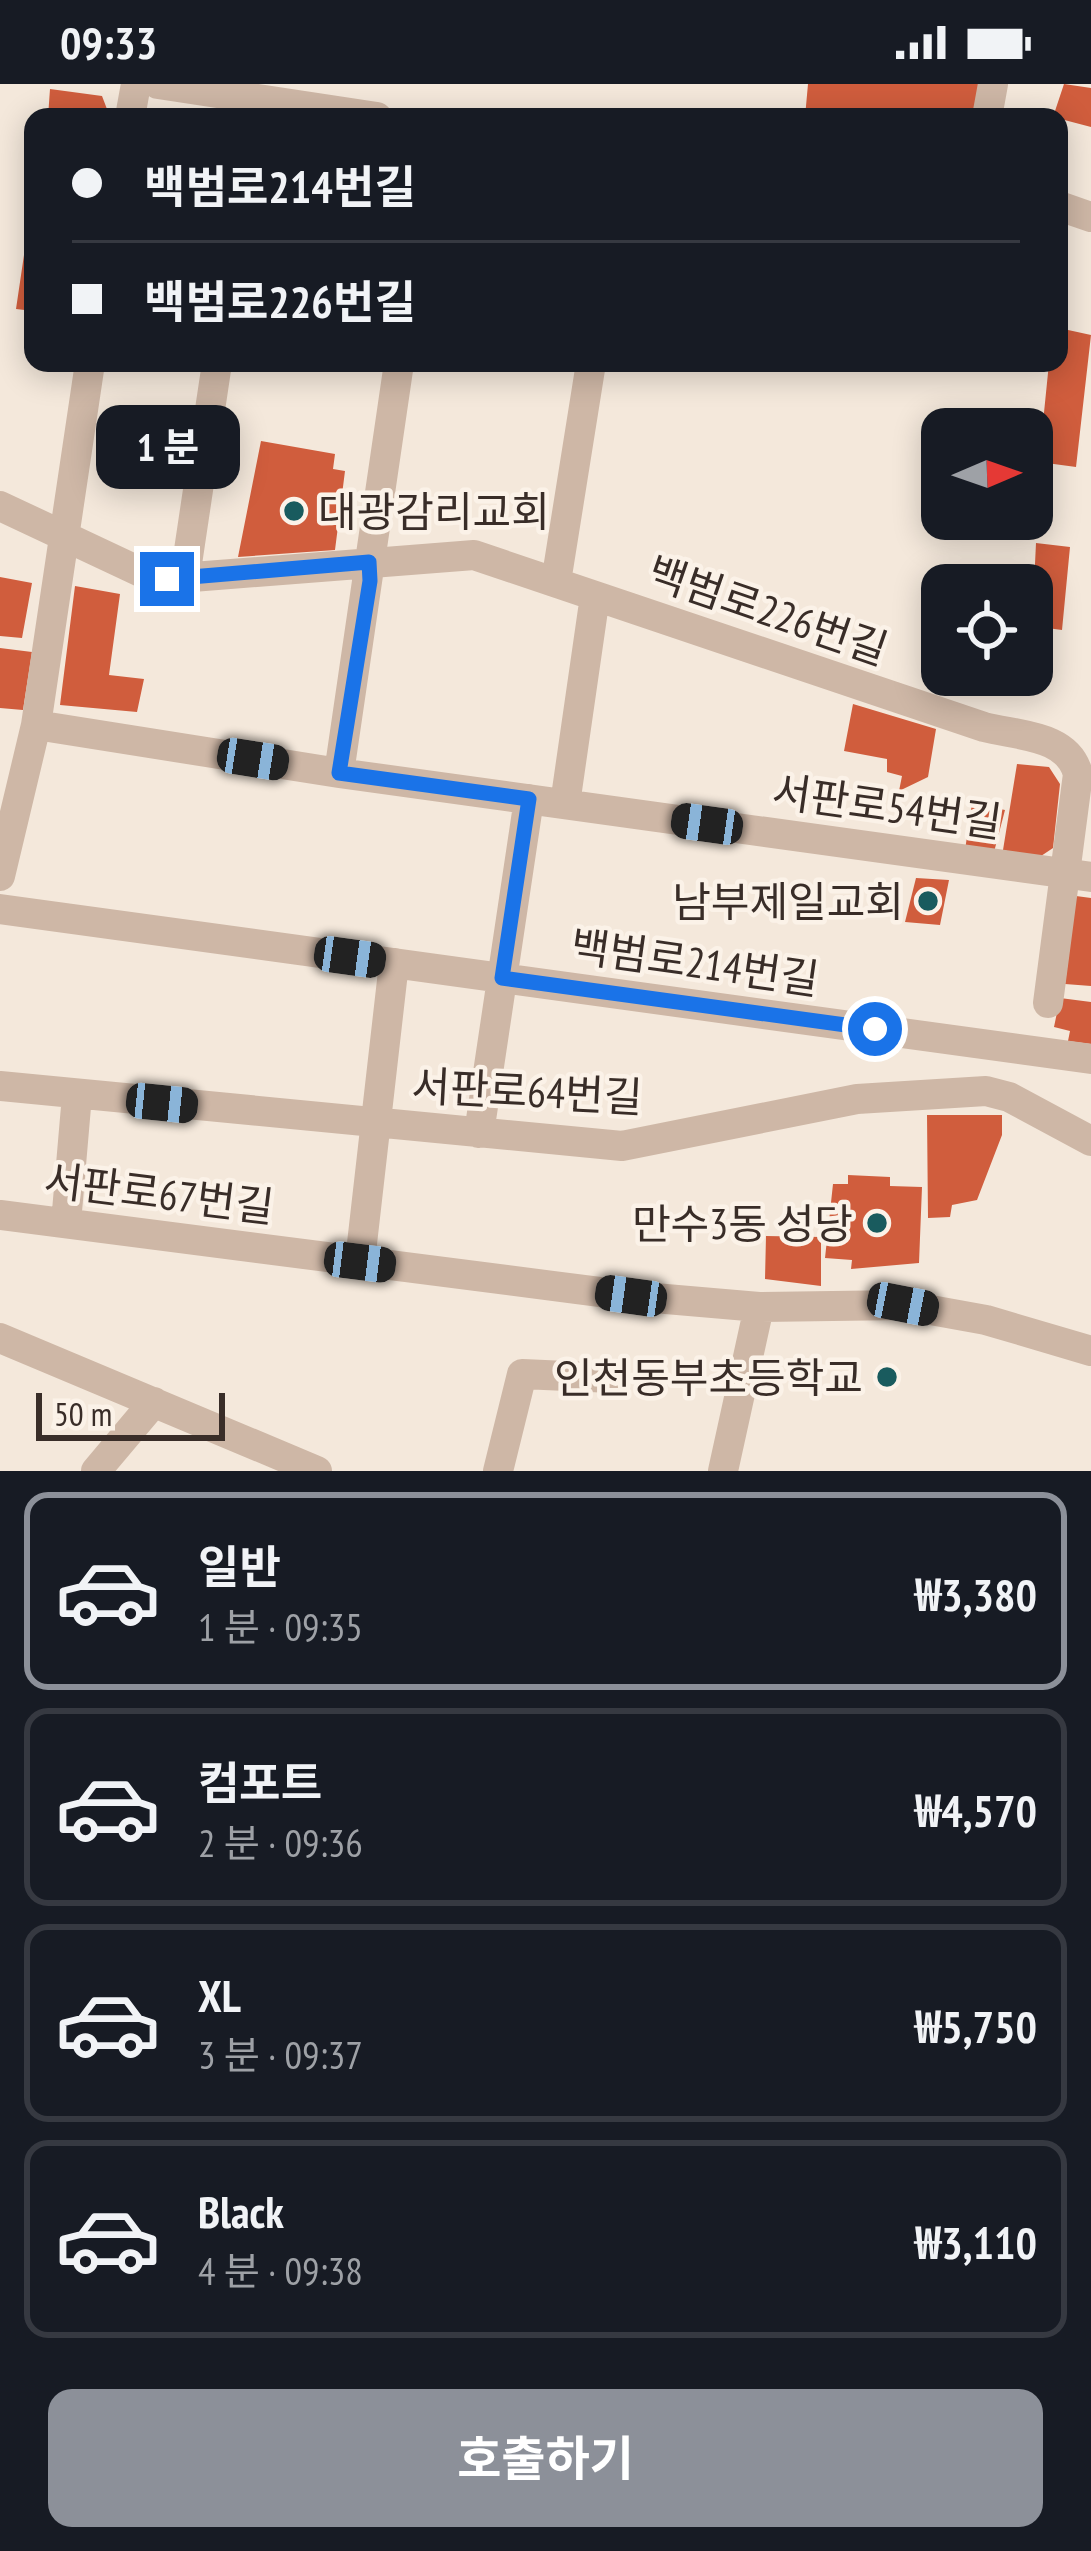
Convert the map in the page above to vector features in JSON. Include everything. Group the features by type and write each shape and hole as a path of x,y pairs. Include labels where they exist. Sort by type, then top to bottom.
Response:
{"lane":[{"path":"158,84 313,108"},
{"path":"0,876 36,725 89,372"},
{"path":"185,577 217,372"},
{"path":"339,773 398,372"},
{"path":"556,583 590,372"},
{"name":"백범로226번길","path":"0,506 149,576 474,555 984,728 1059,745 1073,754 1078,774 1078,875 1048,1003"},
{"name":"백범로226번길","path":"565,804 595,596"},
{"name":"서판로54번길","path":"36,725 339,773 1078,875"},
{"path":"479,1132 529,799"},
{"name":"백범로214번길","path":"0,909 1091,1059"},
{"path":"374,1123 394,963"},
{"name":"서판로64번길","path":"0,1086 622,1146 857,1099 986,1091 1009,1096 1091,1141"},
{"path":"66,1223 77,1095"},
{"name":"서판로64번길","path":"360,1262 374,1123"},
{"name":"서판로67번길","path":"0,1215 759,1307 903,1304 986,1320 1091,1351"},
{"path":"723,1471 759,1307"},
{"path":"0,1338 317,1471"},
{"path":"498,1471 522,1374 612,1378"},
{"path":"96,1471 154,1402"}],"building":[{"path":"808,84 993,84 989,108 806,108"},
{"path":"1064,84 1091,88 1091,127 1068,121 1068,108 1056,108"},
{"path":"50,89 102,96 107,108 49,108"},
{"path":"24,255 24,310 16,309"},
{"path":"1068,330 1091,335 1076,467 1053,464 1053,408 1044,408 1048,372 1068,372"},
{"name":"대광감리교회","path":"261,441 335,454 333,469 345,471 335,550 238,557"},
{"path":"1036,543 1070,547 1062,630 1053,629 1053,564 1035,564"},
{"path":"0,577 32,583 22,638 0,636"},
{"path":"75,586 120,594 109,675 144,679 137,712 60,705"},
{"path":"0,648 32,652 23,710 0,708"},
{"path":"853,704 936,729 928,777 899,791 902,776 887,772 887,759 844,751"},
{"path":"1017,764 1049,767 1060,784 1053,848 1038,858 1003,850"},
{"path":"972,803 1005,810 994,852 965,850"},
{"name":"남부제일교회","path":"916,878 949,880 940,925 905,922"},
{"path":"1076,896 1091,898 1091,986 1065,984"},
{"path":"1060,998 1091,1002 1091,1044 1068,1041 1070,1031 1054,1027"},
{"path":"927,1115 1002,1115 1002,1135 977,1200 952,1205 950,1217 928,1218"},
{"name":"만수3동 성당","path":"848,1175 890,1177 890,1186 922,1187 919,1263 851,1269 852,1260 825,1258 833,1184 848,1184"},
{"path":"766,1236 821,1237 821,1286 765,1279"}],"place":[{"name":"대광감리교회","path":"294,511"},
{"name":"남부제일교회","path":"928,901"},
{"name":"만수3동 성당","path":"877,1223"},
{"name":"인천동부초등학교","path":"887,1377"}],"route":[{"path":"167,579 369,562 370,581 339,773 529,799 502,978 875,1029"}]}
